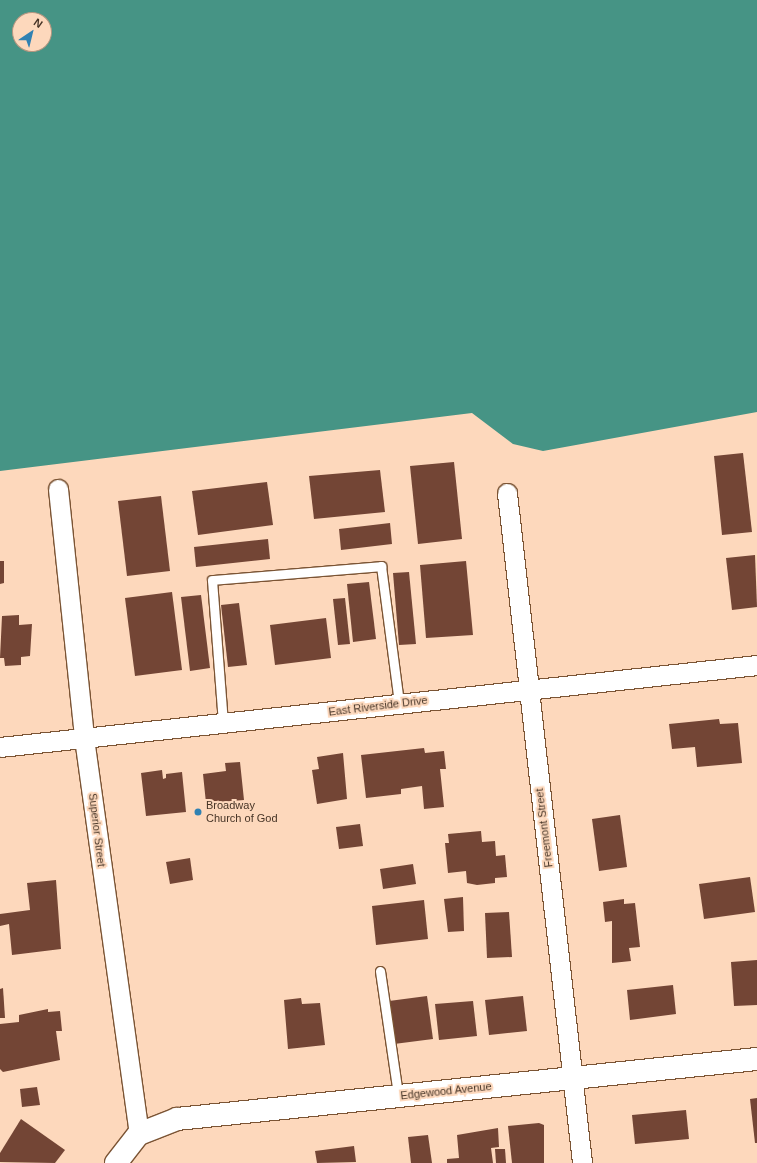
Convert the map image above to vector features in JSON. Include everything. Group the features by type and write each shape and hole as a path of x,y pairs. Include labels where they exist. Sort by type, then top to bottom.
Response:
{"street":[{"name":"Superior Street","path":"58,489 84,738 138,1134"},
{"name":"Freemont Street","path":"507,493 571,1079 582,1163"},
{"name":"East Riverside Drive","path":"0,748 399,702 757,665"},
{"name":"Edgewood Avenue","path":"138,1134 176,1118 757,1060"},
{"path":"116,1163 138,1134"}],"lane":[{"path":"223,723 212,580 381,566 399,702"},
{"path":"380,971 398,1095"}],"water":[{"path":"0,0 757,0 757,412 543,451 513,444 472,413 0,471"}],"building":[{"path":"743,453 752,532 722,535 714,456"},
{"path":"454,462 462,539 418,544 410,466"},
{"path":"380,470 385,512 314,519 309,476"},
{"path":"267,482 273,525 198,535 192,491"},
{"path":"161,496 170,571 127,576 118,501"},
{"path":"390,523 392,544 341,550 339,529"},
{"path":"268,539 270,559 196,567 194,547"},
{"path":"755,555 757,607 732,610 726,558"},
{"path":"0,561 4,561 4,583 0,584"},
{"path":"466,561 473,635 426,638 420,565"},
{"path":"409,572 416,644 399,645 393,573"},
{"path":"369,582 376,639 353,642 347,584"},
{"path":"172,592 182,670 135,676 125,598"},
{"path":"201,595 210,668 190,671 181,597"},
{"path":"345,598 350,644 338,645 333,599"},
{"path":"239,603 247,665 228,667 221,605"},
{"path":"19,615 19,625 32,624 30,656 21,657 21,665 5,666 4,658 0,658 2,616"},
{"path":"326,618 331,658 275,665 270,625"},
{"path":"719,719 720,724 738,723 742,763 697,767 695,747 672,749 669,724"},
{"path":"424,748 425,753 444,751 446,769 440,769 444,807 424,809 422,786 401,789 401,794 366,798 361,755"},
{"path":"343,753 347,799 317,804 312,770 319,769 317,757"},
{"path":"240,762 244,800 206,803 203,774 226,771 225,763"},
{"path":"162,770 163,779 166,778 166,774 182,772 186,812 146,816 141,773"},
{"path":"620,815 627,867 599,871 592,819"},
{"path":"360,824 363,846 339,849 336,827"},
{"path":"481,831 482,842 495,841 496,856 505,855 507,877 495,878 495,883 477,885 467,883 466,871 448,873 445,843 449,843 448,834"},
{"path":"190,858 193,880 170,884 166,862"},
{"path":"413,864 416,884 383,889 380,869"},
{"path":"750,877 755,912 704,919 699,884"},
{"path":"56,880 61,949 12,955 9,924 0,926 0,914 30,910 27,883"},
{"path":"463,897 464,931 448,932 444,899"},
{"path":"624,899 624,904 635,903 640,947 629,948 631,961 612,963 612,921 605,922 603,902"},
{"path":"424,900 428,939 376,945 372,906"},
{"path":"509,912 512,957 487,958 485,913"},
{"path":"757,960 757,1005 734,1006 731,962"},
{"path":"673,985 676,1014 630,1020 627,990"},
{"path":"3,988 5,1018 0,1018 0,989"},
{"path":"427,996 433,1039 394,1044 389,1001"},
{"path":"523,996 527,1031 489,1035 485,1000"},
{"path":"301,998 302,1004 320,1003 325,1045 288,1049 284,1000"},
{"path":"473,1001 477,1036 439,1040 435,1004"},
{"path":"48,1009 48,1012 60,1011 62,1031 56,1031 60,1060 3,1072 0,1069 0,1024 19,1022 19,1015"},
{"path":"37,1087 40,1105 22,1107 20,1089"},
{"path":"757,1098 757,1143 755,1143 750,1099"},
{"path":"686,1110 689,1139 635,1144 632,1115"},
{"path":"21,1119 65,1150 55,1163 0,1162 0,1153"},
{"path":"539,1123 544,1125 544,1163 512,1163 508,1126"},
{"path":"498,1128 499,1147 491,1148 493,1163 447,1163 447,1159 459,1158 457,1135"},
{"path":"428,1135 432,1163 411,1163 408,1137"},
{"path":"354,1146 356,1162 317,1163 315,1151"},
{"path":"495,1149 505,1149 506,1163 496,1163"}],"place":[{"name":"Broadway Church of God","path":"198,812"}]}
